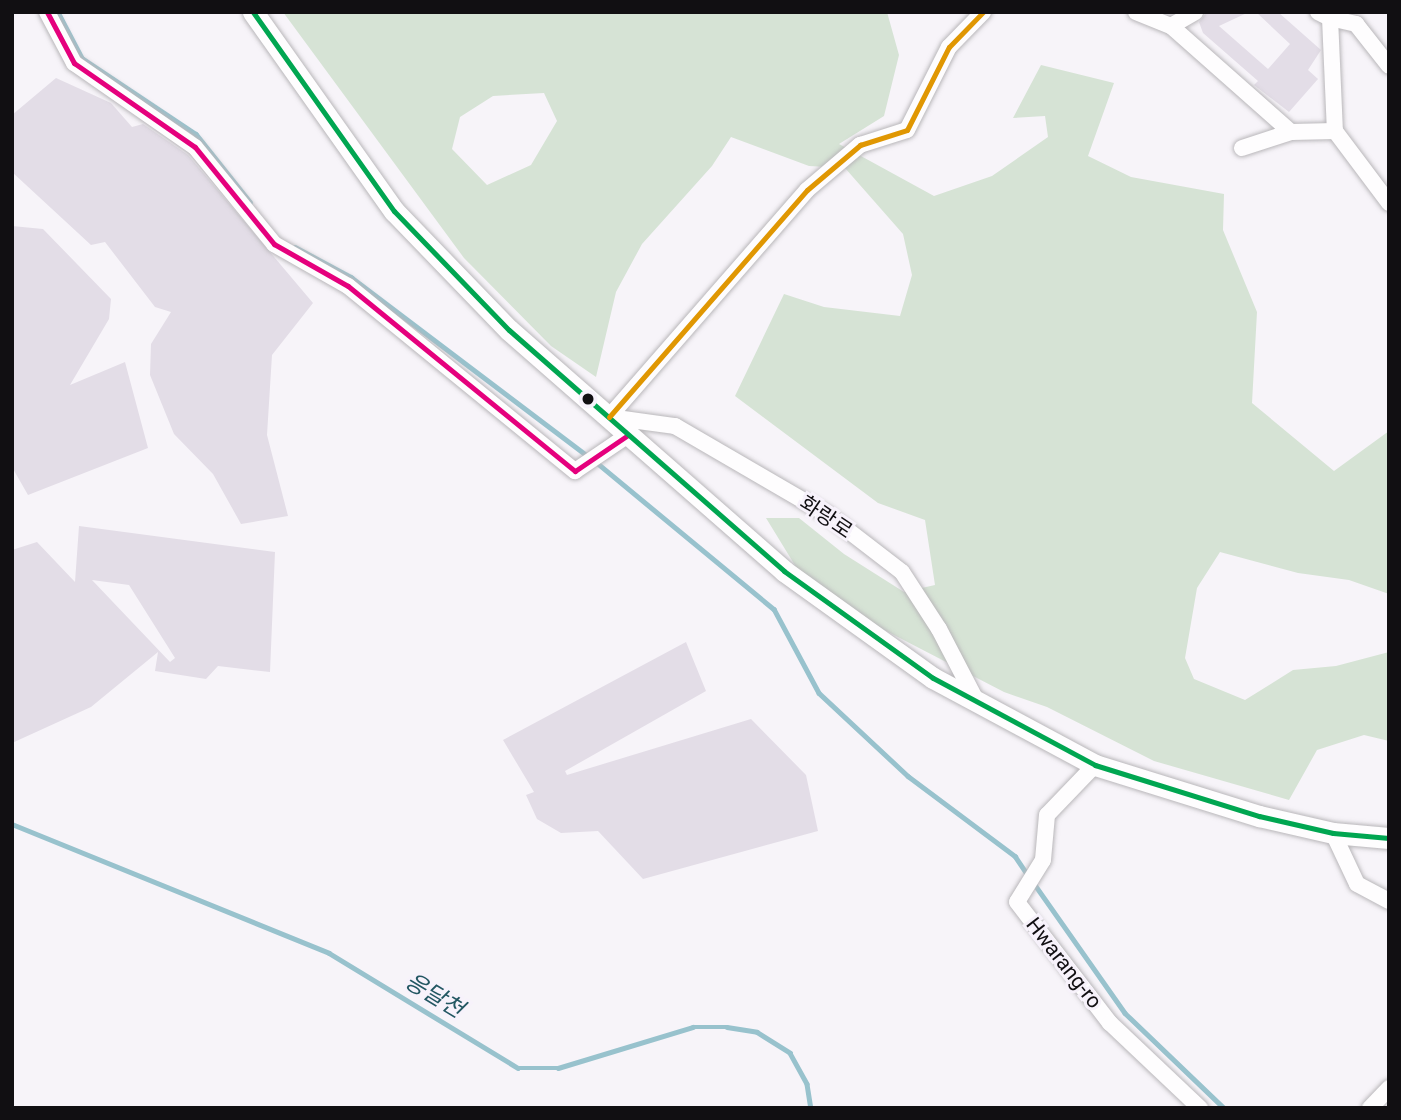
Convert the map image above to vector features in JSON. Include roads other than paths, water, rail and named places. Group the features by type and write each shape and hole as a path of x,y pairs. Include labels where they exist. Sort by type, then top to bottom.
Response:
{"main road":[{"path":"253,12 394,211 509,330 784,571 933,678 1096,765 1259,816 1333,833 1389,838"}],"street":[{"path":"47,12 74,63 195,147 274,244 348,286 575,471 628,435"},
{"path":"608,417 807,190 860,145 907,131 949,47 983,12"},
{"path":"1136,12 1171,26 1291,132"},
{"path":"1171,26 1195,12"},
{"path":"1389,66 1356,24 1326,14 1335,131 1389,203"},
{"path":"1242,148 1291,132 1335,131"},
{"name":"화랑로","path":"608,417 675,426 828,515 902,572 939,629 978,702"},
{"name":"Hwarang-ro","path":"1096,765 1047,815 1043,860 1017,902 1110,1023 1200,1108"},
{"path":"1333,833 1357,884 1389,901"},
{"path":"1370,1108 1389,1088"}],"waterway":[{"path":"58,12 82,58 196,134 250,202"},
{"path":"295,247 351,277 589,457"},
{"path":"596,462 774,609 819,693 908,776 1015,856 1028,875"},
{"name":"응달천","path":"12,824 329,953 518,1068 558,1068 693,1027 727,1027 757,1032 790,1053 807,1084 811,1108"},
{"path":"1033,882 1125,1013 1224,1108"}]}
